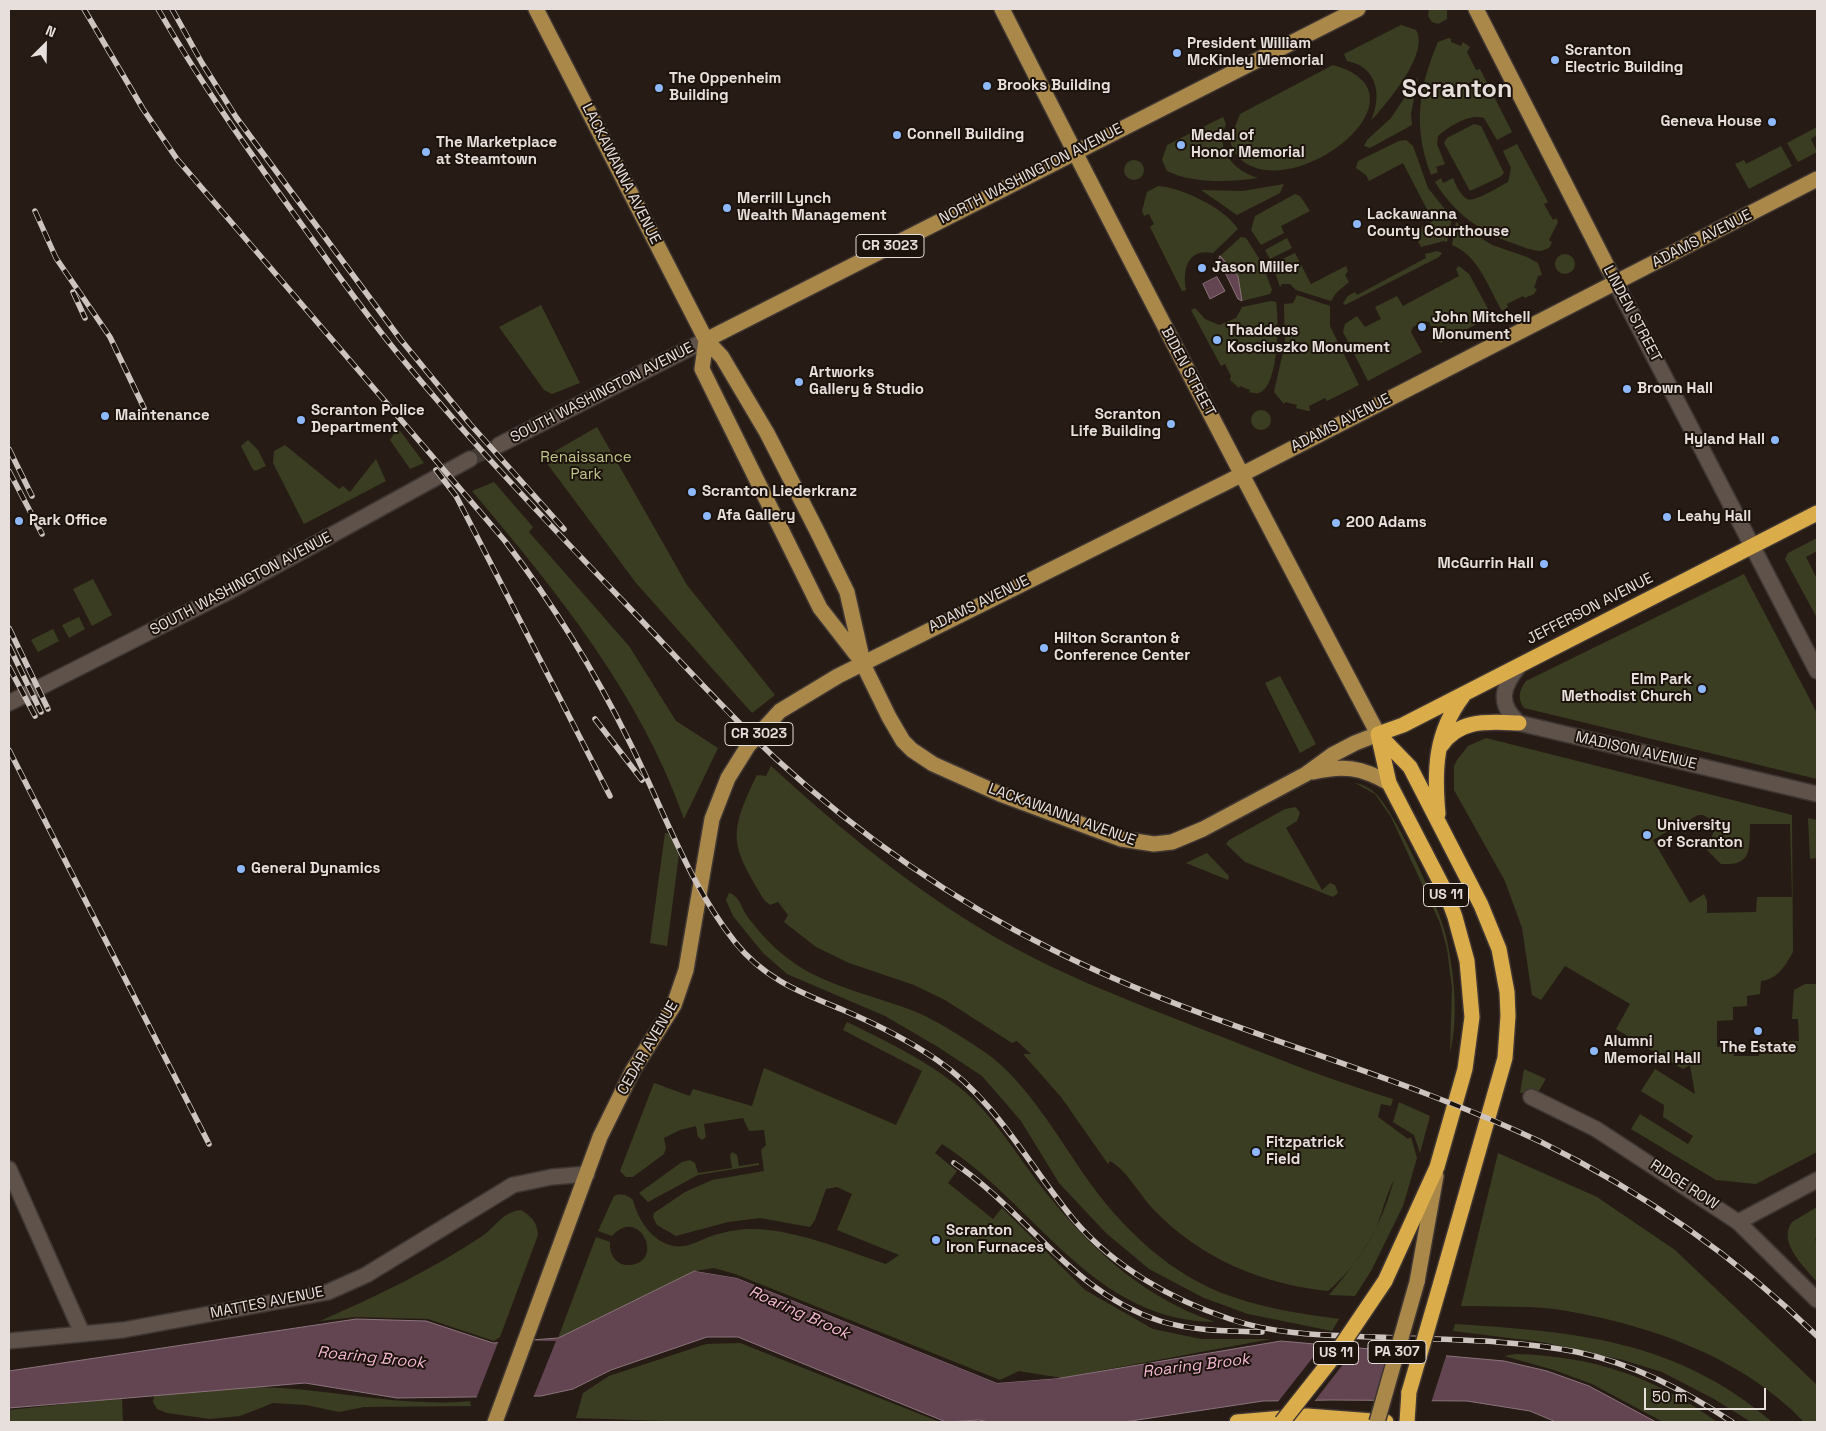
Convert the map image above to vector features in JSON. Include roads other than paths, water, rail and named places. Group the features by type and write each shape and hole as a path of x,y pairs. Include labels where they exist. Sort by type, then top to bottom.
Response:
{"highway":[{"name":"JEFFERSON AVENUE","path":"1378,734 1403,725 1817,512"},
{"name":"US 11","path":"1410,1392 1500,1078 1506,1051 1508,1016 1504,969 1499,949 1481,905 1438,823 1435,783 1437,752 1446,722 1466,693"},
{"path":"1437,752 1445,740 1462,726 1487,722 1519,724"},
{"name":"US 11","path":"1282,1422 1349,1336 1385,1281 1437,1167 1469,1052 1472,1017 1470,981 1462,939 1447,895 1389,783 1378,734"},
{"path":"1378,734 1410,767 1438,823"},
{"path":"1407,1422 1410,1392"},
{"path":"1236,1422 1307,1416 1386,1422"}],"main road":[{"name":"BIDEN STREET","path":"1002,9 1192,382 1243,473 1378,734"},
{"name":"NORTH WASHINGTON AVENUE","path":"706,340 1358,9"},
{"name":"LINDEN STREET","path":"1476,9 1608,268"},
{"name":"LACKAWANNA AVENUE","path":"540,10 706,340 722,357 767,433 817,531 847,592 862,662"},
{"name":"ADAMS AVENUE","path":"862,662 1243,473 1817,179"},
{"name":"LACKAWANNA AVENUE","path":"706,340 702,369 820,608 862,662 903,741 922,758 1000,794 1121,839 1138,843 1172,842 1203,829 1306,774 1332,755 1378,734"},
{"name":"CEDAR AVENUE","path":"495,1422 600,1136 633,1070 674,1005 680,990 688,963 712,819 719,800 748,746 780,711 862,662"},
{"name":"LACKAWANNA AVENUE","path":"1306,774 1345,768 1362,771 1389,783"},
{"name":"PA 307","path":"1377,1422 1417,1282 1437,1167"},
{"name":"US 11","path":"1400,1422 1410,1392"}],"street":[{"name":"LINDEN STREET","path":"1608,268 1754,545 1817,671"},
{"name":"SOUTH WASHINGTON AVENUE","path":"499,445 706,340"},
{"name":"SOUTH WASHINGTON AVENUE","path":"9,702 228,592 470,459"},
{"path":"1519,666 1507,683 1504,701 1506,709 1519,724"},
{"name":"MADISON AVENUE","path":"1519,724 1817,794"},
{"name":"RIDGE ROW","path":"1530,1096 1596,1129 1738,1222 1817,1300"},
{"path":"9,1170 82,1333"},
{"name":"MATTES AVENUE","path":"9,1341 123,1330 328,1292 366,1275 514,1186 538,1178 587,1174"},
{"path":"1738,1222 1817,1180"}],"water":[{"path":"1220,256 1238,276 1242,301 1238,299 1219,260"},
{"path":"1217,277 1225,291 1210,299 1203,284"},
{"name":"Roaring Brook","path":"695,1271 737,1278 997,1383 1061,1378 1281,1341 1504,1361 1547,1371 1589,1386 1656,1422 1556,1422 1530,1411 1467,1401 1332,1400 1263,1401 1124,1422 989,1422 979,1420 946,1422 738,1337 707,1337 611,1370 573,1389 541,1396 397,1398 305,1383 9,1408 9,1371 356,1319 426,1321 493,1343 558,1338"}],"tunnel":[{"path":"470,459 499,445"}],"railway":[{"path":"84,9 143,109 177,159 505,541 540,589 572,638 616,715 703,895 735,942 758,966 784,984 868,1021 903,1039 937,1060 958,1076 994,1114 1074,1220 1090,1237 1107,1253 1145,1280 1187,1302 1230,1319 1283,1331 1338,1336 1502,1342 1577,1352 1619,1364 1658,1380 1696,1399 1732,1422"},
{"path":"158,9 208,89 261,167 357,301 422,382 535,509 717,700 775,758 839,813 907,864 979,910 1053,950 1173,1003 1420,1091 1481,1115 1579,1161 1616,1182 1687,1228 1754,1279 1817,1336"},
{"path":"172,9 202,63 236,117 401,340 470,424 564,529"},
{"path":"35,211 56,258 110,337 144,408"},
{"path":"73,292 85,318"},
{"path":"9,449 32,496"},
{"path":"436,470 456,496 610,796"},
{"path":"9,471 42,534"},
{"path":"9,628 48,709"},
{"path":"9,646 41,712"},
{"path":"9,667 35,716"},
{"path":"595,719 642,780"},
{"path":"9,750 209,1144"},
{"path":"954,1163 1005,1205 1075,1271 1101,1291 1129,1308 1160,1321 1185,1327 1262,1332"}],"place":[{"name":"President William McKinley Memorial","path":"1177,53"},
{"name":"Scranton Electric Building","path":"1555,60"},
{"name":"Brooks Building","path":"987,86"},
{"name":"The Oppenheim Building","path":"659,88"},
{"name":"Geneva House","path":"1772,122"},
{"name":"Connell Building","path":"897,135"},
{"name":"Medal of Honor Memorial","path":"1181,145"},
{"name":"The Marketplace at Steamtown","path":"426,152"},
{"name":"Merrill Lynch Wealth Management","path":"727,208"},
{"name":"Lackawanna County Courthouse","path":"1357,224"},
{"name":"Jason Miller","path":"1202,268"},
{"name":"John Mitchell Monument","path":"1422,327"},
{"name":"Thaddeus Kosciuszko Monument","path":"1217,340"},
{"name":"Artworks Gallery & Studio","path":"799,382"},
{"name":"Brown Hall","path":"1627,389"},
{"name":"Maintenance","path":"105,416"},
{"name":"Scranton Police Department","path":"301,420"},
{"name":"Scranton Life Building","path":"1171,424"},
{"name":"Hyland Hall","path":"1775,440"},
{"name":"Scranton Liederkranz","path":"692,492"},
{"name":"Afa Gallery","path":"707,516"},
{"name":"Leahy Hall","path":"1667,517"},
{"name":"Park Office","path":"19,521"},
{"name":"200 Adams","path":"1336,523"},
{"name":"McGurrin Hall","path":"1544,564"},
{"name":"Hilton Scranton & Conference Center","path":"1044,648"},
{"name":"Elm Park Methodist Church","path":"1702,689"},
{"name":"University of Scranton","path":"1647,835"},
{"name":"General Dynamics","path":"241,869"},
{"name":"The Estate","path":"1758,1031"},
{"name":"Alumni Memorial Hall","path":"1594,1051"},
{"name":"Fitzpatrick Field","path":"1256,1152"},
{"name":"Scranton Iron Furnaces","path":"936,1240"}],"district":[{"name":"Scranton","path":"1457,90"}],"park label":[{"name":"Renaissance Park","path":"586,466"}]}
